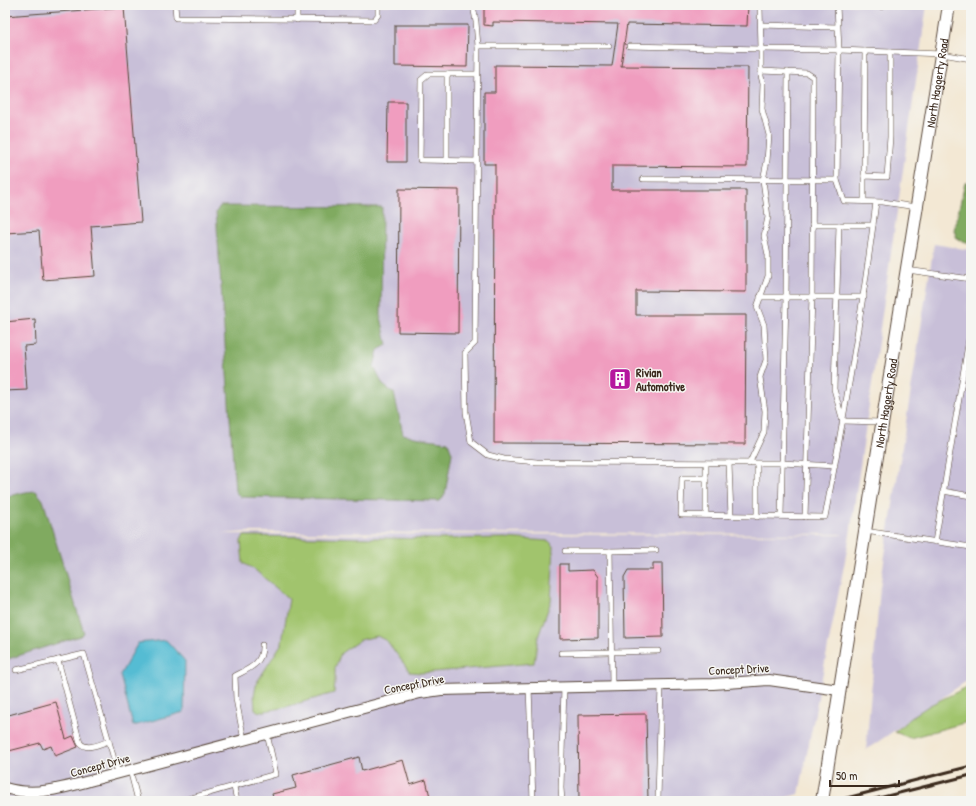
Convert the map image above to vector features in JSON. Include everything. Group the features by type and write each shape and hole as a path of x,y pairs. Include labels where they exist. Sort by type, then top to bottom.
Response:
{"street":[{"name":"North Haggerty Road","path":"822,801 949,5"},
{"name":"Concept Drive","path":"5,788 22,791 46,792 58,790 420,693 441,690 612,685 713,684 769,680 839,690"}],"lane":[{"path":"175,5 176,18 297,20 374,20 378,15 378,5"},
{"path":"297,5 297,20"},
{"path":"472,5 476,22 478,46 476,161 476,343 465,353 466,412 471,442 488,455 537,462 782,463 835,466"},
{"path":"749,464 764,432 765,410 760,377 766,360 764,325 757,307 768,276 768,255 764,236 768,217 763,180 767,161 769,136 762,109 763,84 761,71 760,6 762,5"},
{"path":"838,5 837,27 839,50 837,180 844,201 864,201 916,207"},
{"path":"761,25 837,27"},
{"path":"478,46 610,46"},
{"path":"629,46 839,50 942,54 971,59"},
{"path":"864,51 864,201"},
{"path":"864,176 887,177 890,137 890,52"},
{"path":"761,71 807,73 813,77 812,297 808,464 805,517"},
{"path":"780,516 786,297 788,72"},
{"path":"476,161 420,160 422,80 428,74 477,74"},
{"path":"447,74 447,161"},
{"path":"643,179 837,180"},
{"path":"706,478 682,478 681,515 825,517 864,297 876,202"},
{"path":"812,225 873,225"},
{"path":"839,225 834,389 843,421"},
{"path":"906,270 971,279"},
{"path":"760,297 864,297"},
{"path":"935,542 971,327"},
{"path":"843,421 882,422"},
{"path":"706,463 706,515"},
{"path":"729,463 731,516"},
{"path":"757,464 757,516"},
{"path":"943,491 971,496"},
{"path":"865,531 971,547"},
{"path":"565,551 656,550"},
{"path":"610,551 612,685"},
{"path":"244,740 236,699 235,676 254,666 261,657 262,645"},
{"path":"561,653 658,651"},
{"path":"16,670 84,654 118,773"},
{"path":"58,660 80,743 88,747 109,741"},
{"path":"657,801 661,685"},
{"path":"529,687 533,801"},
{"path":"562,801 561,788 564,687"},
{"path":"181,801 276,774 266,734"},
{"path":"130,770 138,801"},
{"path":"234,787 237,801"}],"shaded area":[{"path":"5,5 927,5 850,535 799,794 771,801 5,801","holes":["245,532 844,535 222,534"]},
{"path":"934,244 971,250 971,678 866,750 880,587"}],"green space":[{"path":"971,181 971,244 957,239 954,230 965,183"},
{"path":"220,206 382,207 381,317 387,345 378,350 374,367 383,385 394,393 403,434 448,442 452,453 445,494 440,501 240,497 235,491 216,212"},
{"path":"36,491 43,500 84,633 80,636 5,660 5,497"},
{"path":"244,536 443,539 505,538 549,541 554,546 551,601 538,637 534,663 422,673 410,672 387,641 377,636 360,640 341,653 335,668 334,693 282,708 259,712 255,709 254,695 257,682 282,643 289,599 255,570 243,563 241,541"},
{"path":"971,685 971,721 910,738 895,732 910,718 930,705"}],"water":[{"path":"166,640 185,661 184,712 133,726 120,675 138,643"}],"building":[{"path":"484,5 748,5 747,26 627,24 621,66 748,67 747,167 612,166 612,190 746,190 746,292 636,291 636,315 746,315 745,444 494,443 495,164 484,164 484,92 495,92 495,65 612,66 618,24 493,22 493,26 484,25"},
{"path":"124,7 141,222 91,226 95,276 43,280 39,231 5,233 5,16"},
{"path":"395,25 468,25 467,67 395,66"},
{"path":"388,102 406,102 406,162 387,162"},
{"path":"399,189 459,190 458,333 398,332"},
{"path":"35,319 36,345 24,346 27,390 5,391 5,322"},
{"path":"653,563 662,563 663,637 625,638 624,577 628,570 653,570"},
{"path":"560,564 568,564 568,571 593,570 598,577 598,638 560,639"},
{"path":"56,702 66,739 73,736 78,747 55,756 51,746 43,749 40,743 5,752 5,716"},
{"path":"646,714 648,801 579,801 578,715"},
{"path":"359,757 362,771 403,760 410,785 426,780 431,801 274,801 272,794 296,788 293,775"}],"railway":[{"path":"835,801 971,766"},
{"path":"867,801 971,775"}],"place":[{"name":"Rivian Automotive","path":"620,379"}]}
